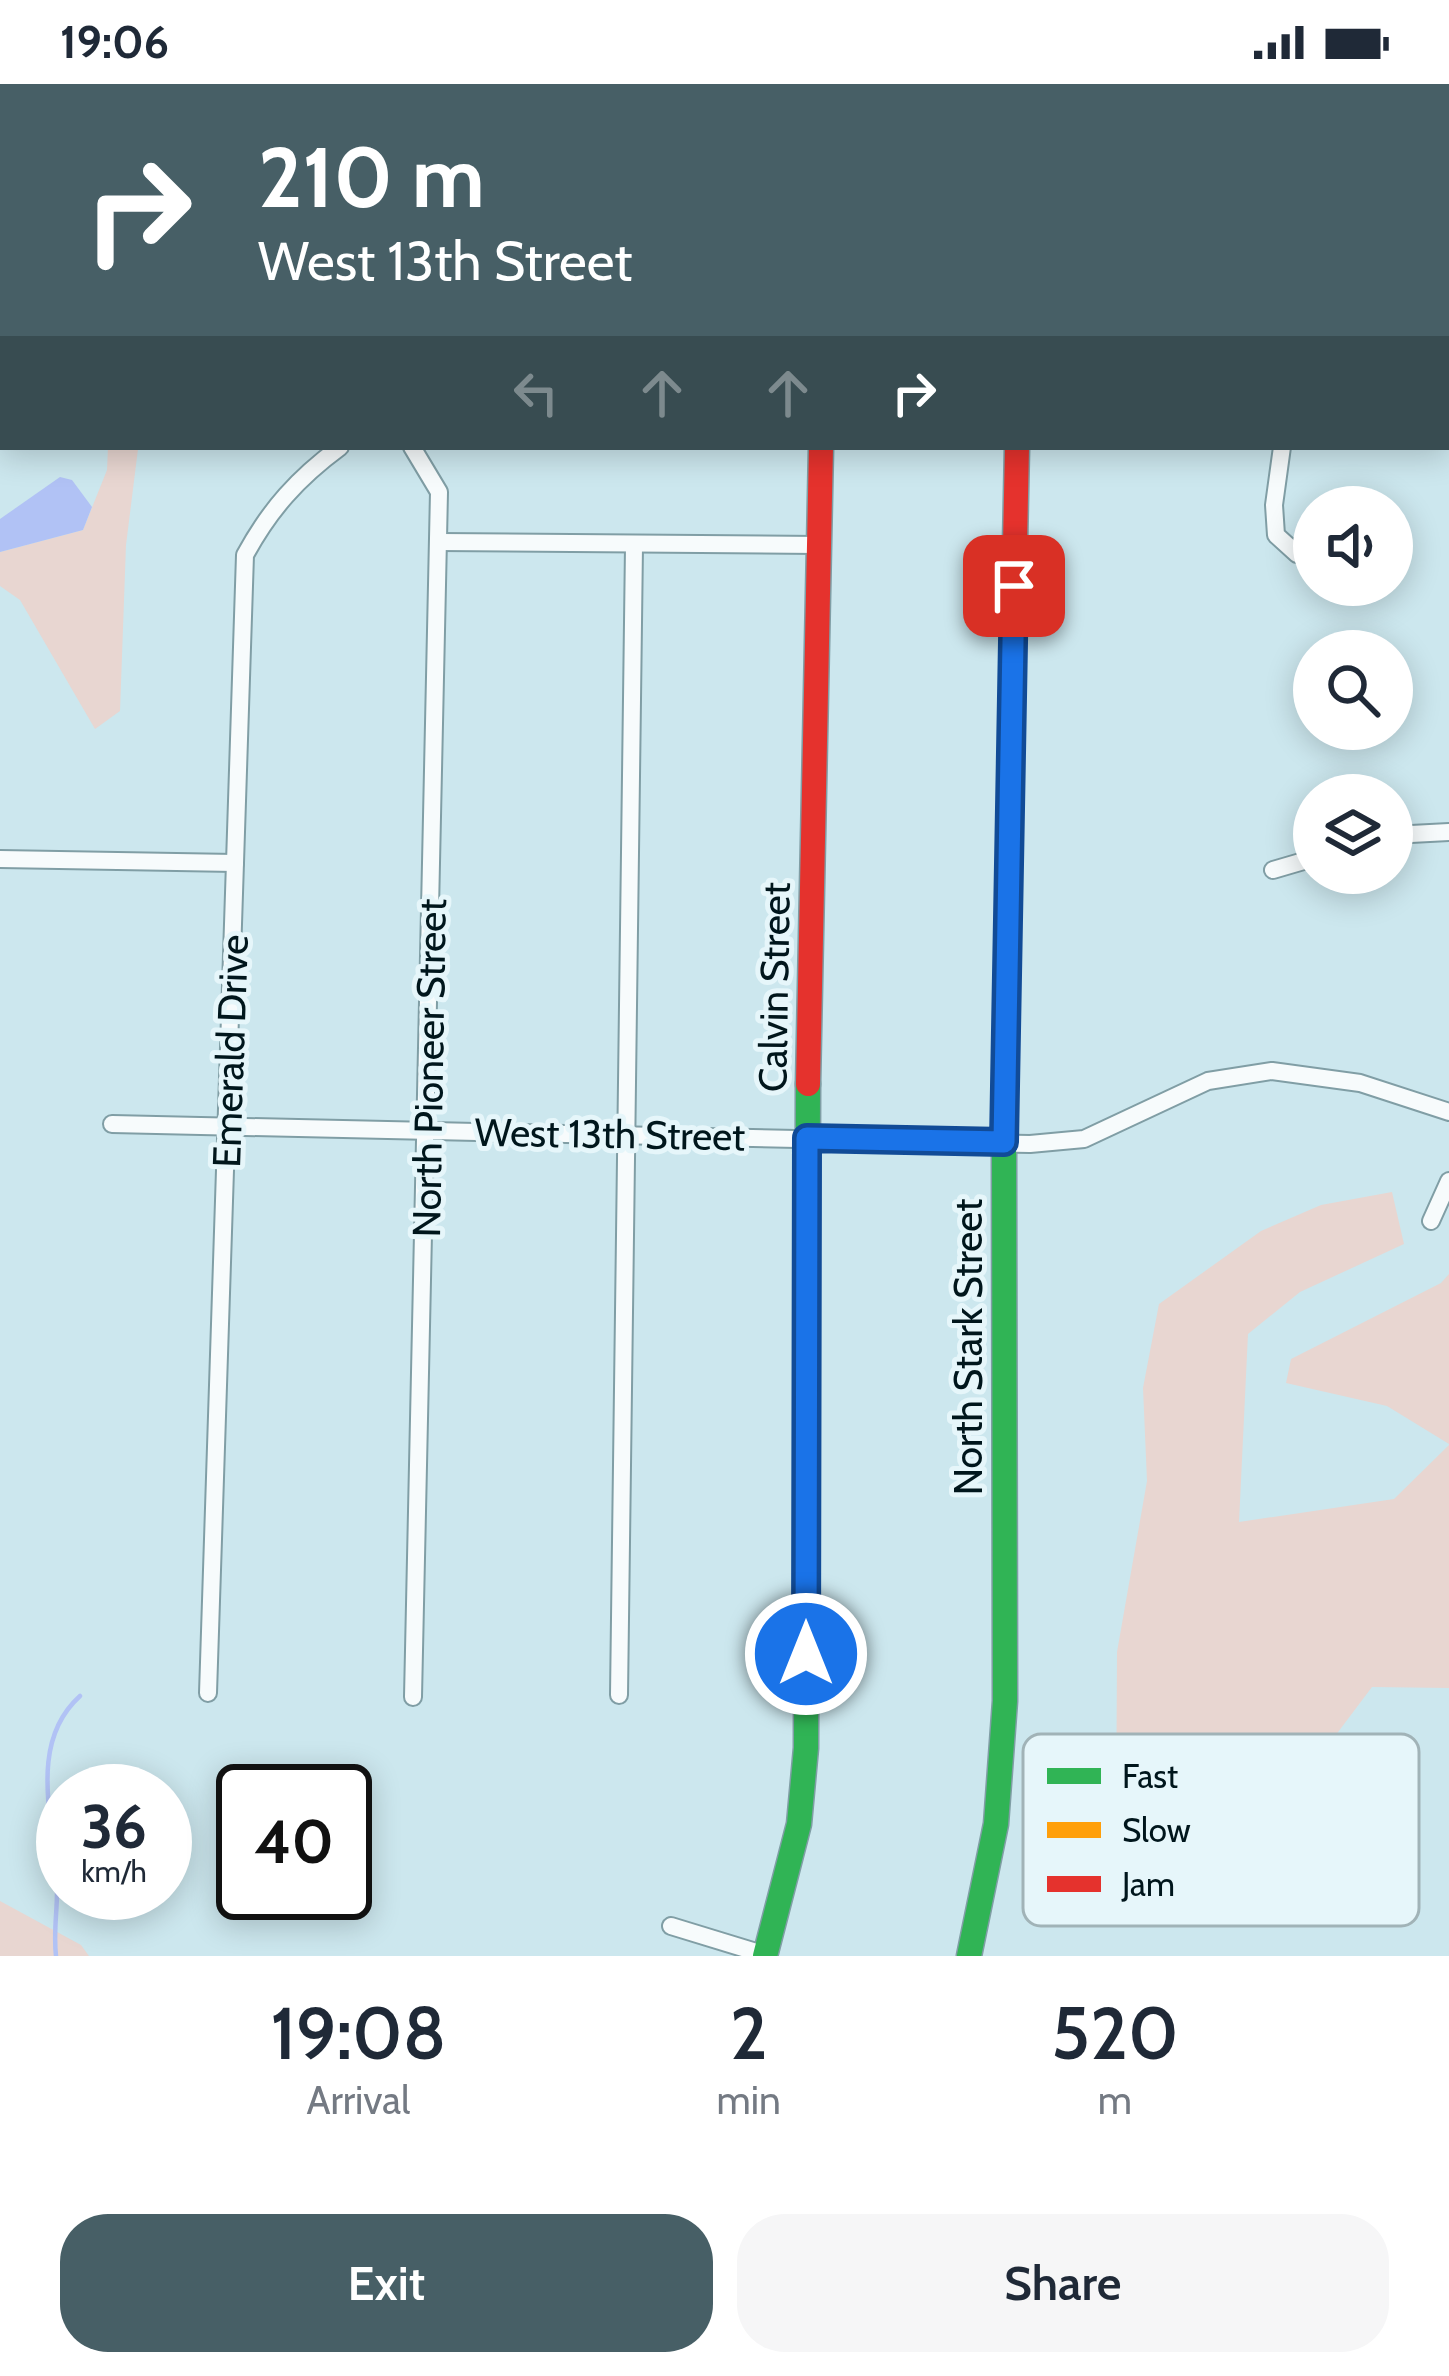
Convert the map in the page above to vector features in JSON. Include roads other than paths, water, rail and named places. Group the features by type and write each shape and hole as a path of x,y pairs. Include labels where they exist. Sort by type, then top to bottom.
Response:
{"street":[{"name":"Emerald Drive","path":"208,1693 245,555 277,502 336,450"},
{"name":"North Pioneer Street","path":"413,1696 440,492 414,450"},
{"name":"Calvin Street","path":"766,1956 800,1824 806,1748 807,1138 821,450"},
{"name":"North Stark Street","path":"969,1956 996,1824 1005,1701 1004,1142 1016,450"},
{"path":"1282,450 1274,505 1276,535 1293,550"},
{"path":"439,542 818,545"},
{"path":"619,1695 634,546"},
{"path":"1413,834 1449,832"},
{"path":"0,859 235,863"},
{"path":"1274,870 1293,864"},
{"name":"West 13th Street","path":"112,1124 1030,1144 1084,1139 1208,1081 1272,1071 1360,1083 1449,1112"},
{"path":"1431,1221 1449,1181"},
{"path":"671,1926 766,1956"}],"water":[{"path":"60,477 72,480 92,507 83,530 0,552 0,519"}],"waterway":[{"path":"56,1956 57,1882 49,1760 64,1715 80,1696"}]}
